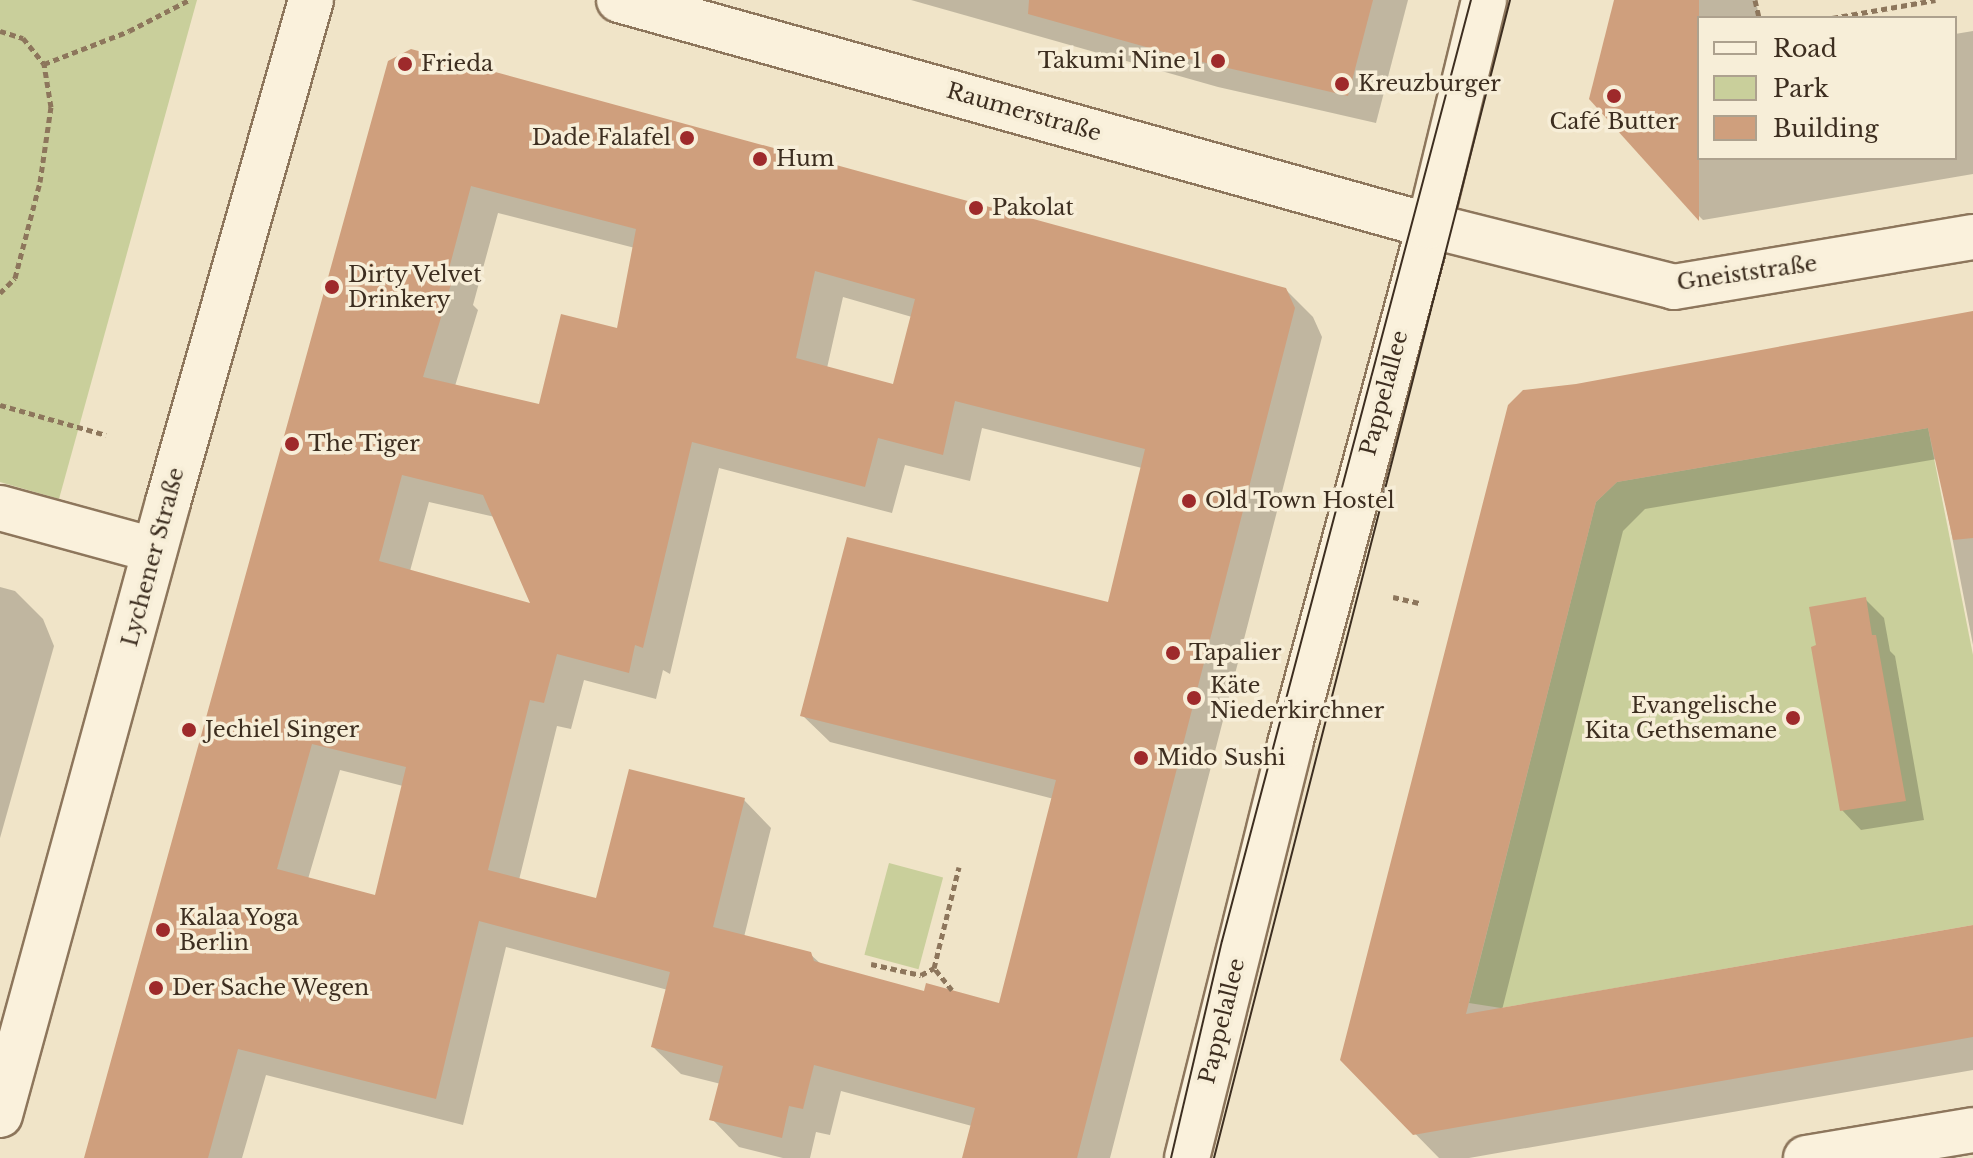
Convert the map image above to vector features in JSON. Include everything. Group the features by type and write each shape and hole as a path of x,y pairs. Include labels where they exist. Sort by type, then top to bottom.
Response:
{"street":[{"name":"Lychener Straße","path":"0,1115 154,550 311,0"},
{"name":"Raumerstraße","path":"619,0 1429,226"},
{"name":"Pappelallee","path":"1187,1158 1290,744 1429,226 1484,0"},
{"name":"Gneiststraße","path":"1429,226 1674,287 1973,237"},
{"path":"0,508 154,550"},
{"path":"1806,1158 1973,1130"}],"path":[{"path":"44,64 129,31 189,0"},
{"path":"1860,16 1887,14 1935,0"},
{"path":"0,31 23,38 44,64 51,107 40,182 15,278 0,293"},
{"path":"0,405 106,435"},
{"path":"1393,597 1420,603"},
{"path":"871,964 921,975 934,968 959,867"},
{"path":"934,968 952,990"}],"green space":[{"path":"0,0 197,0 59,499 0,482"},
{"path":"1928,428 1973,655 1973,925 1501,1008 1469,1003 1596,502 1617,482"},
{"path":"889,863 943,877 919,969 864,955"}],"building":[{"path":"1029,0 1373,0 1348,96 1189,59 1028,14"},
{"path":"1614,0 1699,0 1699,221 1589,99"},
{"path":"411,49 1286,288 1295,308 1077,1158 962,1158 975,1108 814,1065 803,1109 789,1106 782,1138 709,1120 723,1066 651,1047 670,972 479,921 436,1099 238,1049 208,1158 84,1158 388,61","holes":["471,186 636,229 617,328 561,314 539,404 423,377 452,281 446,280","815,271 915,299 893,384 796,358","955,401 1145,449 1108,602 847,537 800,716 1056,780 999,1003 926,983 924,991 814,961 811,952 713,927 745,798 629,769 596,898 488,870 530,700 544,703 557,654 629,673 635,645 643,648 692,442 865,487 878,438 943,455","402,475 483,495 530,603 379,561","312,744 406,767 375,895 277,869"]},
{"path":"1973,311 1973,538 1953,540 1928,428 1617,482 1596,502 1466,1014 1973,925 1973,1037 1413,1135 1340,1060 1508,405 1523,390 1576,384"},
{"path":"1866,597 1872,635 1876,635 1906,801 1840,811 1811,647 1816,645 1809,607"}],"tram line":[{"path":"1171,1158 1222,941 1471,0"},
{"path":"1214,1158 1510,0"}],"place":[{"name":"Takumi Nine 1","path":"1218,61"},
{"name":"Frieda","path":"405,64"},
{"name":"Kreuzburger","path":"1342,84"},
{"name":"Café Butter","path":"1614,96"},
{"name":"Dade Falafel","path":"687,138"},
{"name":"Hum","path":"760,159"},
{"name":"Pakolat","path":"976,208"},
{"name":"Dirty Velvet Drinkery","path":"332,287"},
{"name":"The Tiger","path":"292,444"},
{"name":"Old Town Hostel","path":"1189,501"},
{"name":"Tapalier","path":"1173,653"},
{"name":"Käte Niederkirchner","path":"1194,698"},
{"name":"Evangelische Kita Gethsemane","path":"1793,718"},
{"name":"Jechiel Singer","path":"189,730"},
{"name":"Mido Sushi","path":"1141,758"},
{"name":"Kalaa Yoga Berlin","path":"163,930"},
{"name":"Der Sache Wegen","path":"156,988"}]}
